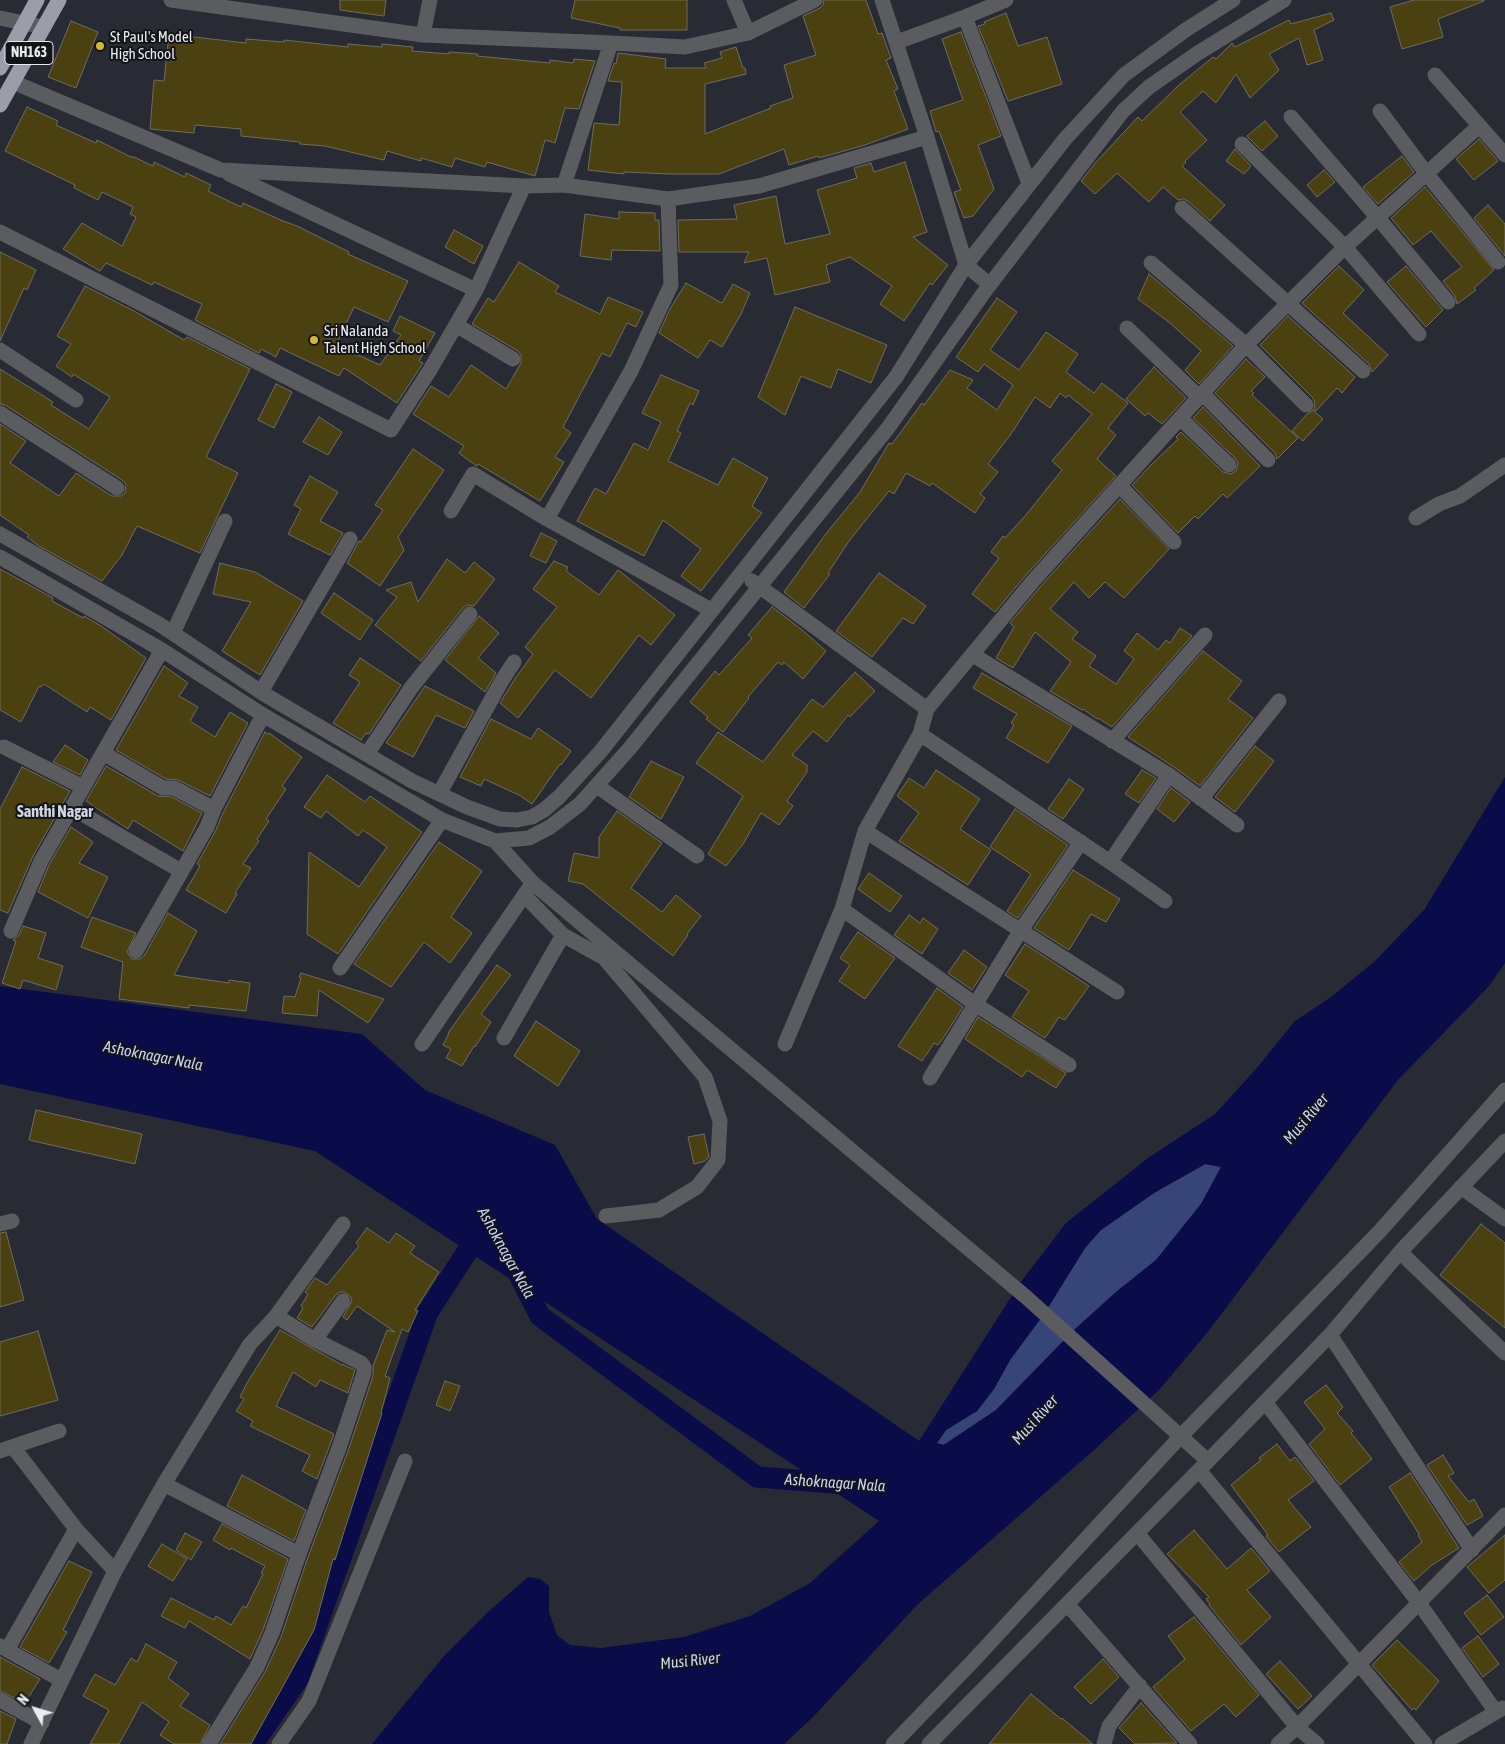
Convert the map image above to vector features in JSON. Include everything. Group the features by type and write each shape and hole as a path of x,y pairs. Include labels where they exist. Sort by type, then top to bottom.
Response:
{"highway":[{"name":"NH163","path":"0,68 37,0"},
{"name":"NH163","path":"0,105 59,0"}],"street":[{"path":"171,0 423,35 611,42 685,48 748,33 815,0"},
{"path":"423,35 430,0"},
{"path":"734,0 748,33"},
{"path":"882,0 927,137 966,266 990,285"},
{"path":"896,42 1006,0"},
{"path":"0,534 174,633 261,692 439,794 500,819 517,820 532,817 544,810 559,797 601,751 896,377 966,266 1065,139 1124,75 1186,29 1233,0"},
{"path":"0,557 162,650 263,716 442,820 495,841 519,840 540,834 580,804 637,741 888,428 990,285 1123,111 1150,87 1198,53 1284,0"},
{"path":"965,17 1029,183"},
{"path":"0,18 44,27"},
{"path":"564,185 611,42"},
{"path":"1435,76 1505,155"},
{"path":"13,82 221,170 476,290"},
{"path":"1380,110 1426,173 1498,262"},
{"path":"1291,117 1448,302"},
{"path":"785,1044 842,908 865,831 920,734 926,709 1033,581 1202,396 1246,345 1345,247 1479,126"},
{"path":"221,170 524,186 564,185 668,199 759,186 927,137"},
{"path":"1242,144 1345,247 1418,334"},
{"path":"0,232 391,430 430,370 476,290 524,186"},
{"path":"547,519 630,371 671,285 668,199"},
{"path":"1182,208 1289,302 1363,371"},
{"path":"1151,263 1246,345 1306,406"},
{"path":"456,325 513,359"},
{"path":"1127,328 1202,396 1268,460"},
{"path":"0,350 76,400"},
{"path":"0,413 117,488"},
{"path":"1181,419 1229,466"},
{"path":"1416,518 1440,504 1460,496 1505,465"},
{"path":"451,511 474,474 547,519 711,610"},
{"path":"1120,486 1174,542"},
{"path":"174,633 225,521"},
{"path":"261,692 350,539"},
{"path":"740,574 760,586 926,709"},
{"path":"367,754 411,688 470,614"},
{"path":"1112,741 1205,635"},
{"path":"11,931 41,861 162,650"},
{"path":"973,655 1170,775 1237,825"},
{"path":"439,794 514,662"},
{"path":"1201,798 1279,701"},
{"path":"136,951 206,827 263,716"},
{"path":"920,734 1165,901"},
{"path":"1,747 83,787"},
{"path":"103,753 163,788 174,788 214,809"},
{"path":"1110,862 1170,775"},
{"path":"597,786 698,856"},
{"path":"72,808 181,871"},
{"path":"492,816 495,841 528,889 563,935 604,958 705,1077 720,1121 718,1160 697,1187 659,1210 606,1216"},
{"path":"340,968 442,820"},
{"path":"865,831 1117,992"},
{"path":"930,1078 1021,930 1081,842"},
{"path":"422,1044 528,889"},
{"path":"528,889 844,1144 1026,1297 1181,1436 1358,1663 1424,1744"},
{"path":"842,908 975,1004 1069,1065"},
{"path":"504,1038 563,935"},
{"path":"893,1744 973,1662 1181,1436 1380,1231 1505,1090"},
{"path":"929,1744 1330,1335 1400,1252 1505,1141"},
{"path":"1461,1187 1505,1219"},
{"path":"31,1744 115,1571 164,1484 250,1344 276,1316 343,1224"},
{"path":"1400,1252 1505,1353"},
{"path":"315,1340 343,1302"},
{"path":"209,1744 257,1667 272,1634 364,1373 364,1367 361,1363 315,1340 276,1316"},
{"path":"1330,1335 1472,1550"},
{"path":"1265,1402 1500,1709 1442,1744"},
{"path":"59,1431 7,1449 115,1571"},
{"path":"279,1744 309,1701 405,1461"},
{"path":"164,1484 299,1554"},
{"path":"1278,1744 1297,1727 1505,1515"},
{"path":"61,1680 4,1648 76,1529"},
{"path":"1137,1533 1297,1727 1317,1744"},
{"path":"1067,1604 1190,1744"},
{"path":"1104,1744 1110,1726 1140,1686"},
{"path":"0,1700 42,1723"}],"shaded area":[{"path":"1206,1164 1221,1167 1201,1204 1156,1260 1116,1292 1074,1330 996,1410 943,1445 937,1443 946,1430 977,1411 994,1389 1010,1360 1044,1314 1085,1248 1101,1230 1154,1193"}],"water":[{"name":"Musi River","path":"1505,777 1505,963 1489,986 1398,1080 1207,1333 1159,1390 1094,1450 917,1605 813,1717 784,1744 372,1744 444,1656 487,1613 528,1577 540,1579 549,1586 549,1612 557,1635 570,1645 601,1648 684,1637 750,1616 810,1583 879,1521 315,1151 0,1084 0,986 362,1034 425,1090 555,1145 597,1219 919,1441 1020,1283 1066,1223 1148,1158 1215,1114 1256,1069 1295,1021 1331,997 1375,961 1424,910","holes":["1205,1164 1221,1167 1201,1204 1156,1260 1116,1292 1074,1330 996,1410 944,1445 937,1443 946,1430 977,1411 994,1389 1010,1360 1044,1314 1085,1248 1101,1230 1154,1193"]}],"building":[{"path":"340,0 386,0 384,16 340,10"},
{"path":"575,0 687,0 687,30 620,30 620,28 571,18"},
{"path":"824,0 866,0 878,34 882,33 891,58 886,60 898,89 894,91 908,129 865,145 789,165 784,149 719,174 624,172 624,174 588,170 594,123 619,125 622,82 608,81 614,63 616,64 618,53 666,59 665,68 706,68 704,63 722,58 720,52 736,47 746,74 705,84 705,134 793,98 784,65 816,55 803,16 820,8"},
{"path":"1414,0 1484,1 1438,19 1443,37 1402,49 1390,7"},
{"path":"1006,13 1018,46 1047,37 1062,84 1008,101 978,26"},
{"path":"1331,13 1334,20 1314,30 1323,60 1307,65 1299,38 1269,54 1279,70 1250,98 1236,74 1216,103 1203,91 1180,112 1207,140 1182,166 1225,205 1210,221 1188,201 1178,200 1163,187 1149,202 1117,173 1095,194 1081,181 1138,117 1142,121 1179,85 1213,57 1216,59 1232,43 1235,47 1289,20 1291,24"},
{"path":"71,21 98,32 76,88 48,77"},
{"path":"961,32 1001,136 978,145 994,189 973,216 964,218 954,192 961,190 939,131 936,132 930,111 963,100 942,39"},
{"path":"169,34 246,43 246,39 284,42 284,40 348,47 348,44 382,47 382,44 413,47 412,51 478,54 477,56 550,63 550,60 573,63 574,59 595,61 579,109 565,108 555,143 545,140 535,176 487,162 485,167 455,158 452,167 421,158 421,161 387,151 384,160 325,146 241,136 241,129 195,125 194,133 150,129 154,80 164,81"},
{"path":"27,107 58,121 56,125 96,143 97,140 131,157 153,166 154,162 185,177 186,173 211,185 208,191 241,207 243,203 297,226 349,252 348,254 408,281 388,322 354,307 336,345 380,365 401,335 393,331 400,316 435,333 419,361 423,363 397,403 344,368 339,376 280,348 276,357 261,349 259,353 195,320 202,304 154,282 152,285 106,263 100,271 63,249 82,223 122,246 136,217 130,214 133,207 102,192 98,200 74,188 75,185 5,151"},
{"path":"1265,121 1278,136 1262,151 1247,136"},
{"path":"1479,139 1498,161 1474,180 1456,159"},
{"path":"1235,149 1251,166 1244,174 1226,161"},
{"path":"1402,156 1414,172 1378,204 1363,187"},
{"path":"905,162 927,232 913,237 948,265 932,285 930,283 904,321 880,304 892,286 850,257 826,265 830,282 775,295 767,258 744,263 749,252 679,252 678,220 737,219 734,205 776,196 785,244 830,234 817,190 857,178 854,168 871,163 874,172"},
{"path":"1324,170 1335,182 1317,197 1307,185"},
{"path":"1425,187 1494,270 1474,288 1476,290 1457,304 1455,296 1443,281 1462,267 1431,231 1413,245 1391,218"},
{"path":"1488,205 1505,224 1505,256 1474,218"},
{"path":"619,212 655,213 655,220 659,220 660,251 612,250 611,260 580,256 585,214 619,219"},
{"path":"454,230 483,246 474,264 445,247"},
{"path":"0,252 36,270 27,290 24,288 0,341"},
{"path":"519,262 559,286 555,292 600,314 608,297 643,312 636,327 627,323 610,357 602,353 563,427 571,433 555,457 564,462 540,501 478,464 477,466 475,465 459,453 464,446 413,414 431,386 449,397 471,365 506,389 521,363 521,355 518,351 472,324 488,298 494,302"},
{"path":"1339,266 1364,290 1343,313 1388,355 1372,372 1369,364 1302,303"},
{"path":"1406,266 1443,310 1426,327 1387,282"},
{"path":"1149,274 1233,346 1199,384 1185,370 1201,351 1170,323 1138,299"},
{"path":"686,283 722,303 733,284 750,293 741,314 722,347 710,340 698,358 659,333 670,309"},
{"path":"85,286 134,311 184,340 187,337 250,369 206,457 238,473 200,553 137,526 122,555 102,581 39,546 27,537 29,535 0,515 0,424 26,441 10,463 59,496 76,473 112,496 121,496 125,493 126,484 122,480 5,405 0,404 0,369 53,402 51,405 89,429 110,397 73,374 72,377 56,366 71,344 57,336"},
{"path":"997,298 1017,312 990,350 1019,370 1046,332 1078,354 1066,372 1094,393 1102,383 1128,403 1108,428 1116,435 1097,459 1116,476 995,612 972,594 999,558 991,552 1003,536 1005,538 1025,516 1062,470 1052,461 1092,414 1068,395 1066,398 1060,393 1050,408 1035,397 1011,434 988,464 998,472 980,494 985,498 975,513 932,483 930,486 906,473 894,494 889,491 849,541 828,573 830,574 804,608 784,592 825,535 860,492 889,443 892,444 922,403 924,405 950,370 973,380 967,388 997,410 1013,385 984,364 978,372 956,357"},
{"path":"795,307 887,345 871,383 838,369 831,388 801,376 785,415 758,397"},
{"path":"1288,316 1355,377 1342,393 1337,388 1316,411 1313,398 1260,345"},
{"path":"1246,359 1265,377 1251,391 1254,393 1252,395 1298,438 1277,459 1275,453 1215,393"},
{"path":"1154,367 1186,398 1162,424 1148,413 1145,416 1126,399"},
{"path":"661,375 699,391 693,405 690,403 677,431 681,433 668,461 718,485 733,458 768,478 752,506 762,513 701,591 681,576 701,549 663,520 644,556 577,521 595,488 606,494 634,443 648,450 661,422 642,413"},
{"path":"276,384 292,392 274,428 258,420"},
{"path":"1203,407 1260,466 1227,498 1223,494 1198,519 1195,516 1178,533 1132,485 1178,439 1176,437 1181,432 1223,472 1231,474 1236,471 1238,463 1235,458 1193,418"},
{"path":"1313,410 1323,419 1303,441 1292,431"},
{"path":"319,417 342,432 328,455 303,442"},
{"path":"413,449 444,470 398,537 404,550 380,586 347,563 359,541 361,542 383,510 375,505"},
{"path":"310,476 338,492 320,521 343,533 330,555 288,534 301,509 294,505"},
{"path":"1120,499 1169,549 1124,598 1105,582 1089,598 1074,582 1050,609 1078,632 1072,639 1096,656 1089,666 1116,684 1134,659 1124,651 1137,633 1158,650 1166,640 1170,643 1180,628 1192,636 1112,727 1050,691 1071,662 1035,632 1013,668 996,658 1014,627 1010,623"},
{"path":"541,533 557,541 546,563 530,556"},
{"path":"447,559 465,573 474,562 495,579 474,606 467,605 463,608 421,661 375,625 397,597 386,590 411,582 418,602"},
{"path":"554,561 568,567 566,571 599,595 618,570 675,615 651,645 639,635 591,698 555,670 518,718 500,703 533,654 525,647 557,607 533,589"},
{"path":"220,563 255,572 303,601 260,675 222,651 251,602 213,594"},
{"path":"0,569 53,598 52,601 101,626 146,658 111,720 90,707 87,712 44,684 41,687 39,686 21,722 0,710"},
{"path":"879,573 926,606 913,624 903,618 872,657 836,631"},
{"path":"334,593 373,620 360,640 321,613"},
{"path":"772,607 826,651 803,679 784,662 782,665 778,662 748,697 723,732 706,719 708,717 690,702 715,671 719,675 752,638 748,635"},
{"path":"479,616 499,633 478,658 496,673 485,692 445,660"},
{"path":"1203,651 1242,681 1228,699 1253,718 1200,786 1128,737"},
{"path":"360,658 401,685 369,734 366,733 361,740 333,723 360,682 349,675"},
{"path":"164,666 188,683 179,696 198,707 190,721 215,737 230,712 248,723 210,796 178,780 166,779 116,750"},
{"path":"855,672 875,691 850,717 848,715 827,742 813,731 792,755 807,765 807,772 787,801 793,806 779,825 761,813 743,844 726,866 708,854 743,796 696,763 718,732 763,762 812,699 823,707"},
{"path":"982,673 1072,726 1048,763 1006,738 1014,725 1011,723 1017,714 973,688"},
{"path":"425,686 474,711 465,728 436,715 413,757 386,743"},
{"path":"491,719 531,739 538,728 571,751 532,804 519,795 484,779 481,786 460,777"},
{"path":"265,732 302,757 282,786 286,789 266,819 269,821 257,839 259,841 243,864 251,868 235,893 237,894 226,913 186,890 200,866 197,864"},
{"path":"65,745 88,760 80,775 53,762"},
{"path":"1255,746 1274,761 1235,812 1215,797"},
{"path":"651,761 684,777 661,819 629,797"},
{"path":"106,766 158,796 172,797 202,813 183,851 133,820 128,829 86,801"},
{"path":"22,767 70,791 33,856 8,913 0,910 0,809"},
{"path":"936,770 980,799 960,829 991,850 968,885 899,841 919,813 897,796 909,778 924,788"},
{"path":"1142,770 1156,778 1139,803 1125,794"},
{"path":"327,775 365,802 370,796 422,832 338,954 307,934 309,852 359,887 387,847 363,830 358,836 326,811 321,818 304,807"},
{"path":"1069,779 1084,789 1063,819 1048,809"},
{"path":"1171,788 1190,802 1174,822 1157,809"},
{"path":"1015,809 1068,845 1018,918 1007,911 1031,874 990,847"},
{"path":"617,811 662,843 631,888 662,912 676,895 701,916 673,956 583,884 568,881 574,853 599,858 599,837"},
{"path":"71,827 93,842 79,863 108,877 88,918 38,892 49,865"},
{"path":"439,842 482,871 451,917 472,933 450,963 424,942 391,987 354,964"},
{"path":"1073,870 1120,899 1106,922 1091,914 1069,950 1034,928"},
{"path":"869,873 902,896 890,912 858,889"},
{"path":"168,913 197,931 174,975 229,983 229,980 250,983 246,1011 189,1005 189,1008 119,999 123,962 81,947 92,917 136,933 127,952 132,959 140,959 144,956"},
{"path":"909,915 920,923 923,918 938,929 922,954 894,935"},
{"path":"23,926 46,933 38,958 63,966 56,990 23,980 20,989 2,983 16,941 13,940 19,935"},
{"path":"858,932 895,958 865,999 839,981 850,965 840,958"},
{"path":"1025,944 1089,986 1065,1020 1059,1017 1045,1038 1012,1017 1029,991 1005,975"},
{"path":"964,950 987,967 972,990 948,973"},
{"path":"497,965 511,975 481,1014 491,1022 462,1066 446,1058 451,1049 443,1045 448,1033"},
{"path":"301,973 384,999 368,1023 319,990 317,1016 282,1013 284,996 295,997"},
{"path":"937,988 963,1007 938,1045 934,1043 922,1061 898,1046"},
{"path":"978,1017 1066,1073 1056,1088 1027,1070 1022,1077 965,1039"},
{"path":"536,1021 580,1051 558,1086 514,1056"},
{"path":"36,1110 142,1134 135,1164 29,1140"},
{"path":"704,1134 709,1157 705,1161 694,1164 688,1137"},
{"path":"1481,1224 1505,1243 1505,1328 1440,1275"},
{"path":"367,1228 389,1243 396,1233 415,1246 410,1253 439,1272 415,1310 418,1311 408,1332 402,1329 385,1376 390,1378 382,1413 335,1560 333,1559 314,1630 251,1744 220,1744 265,1672 281,1637 308,1557 348,1451 373,1376 373,1366 387,1330 395,1332 357,1306 347,1320 343,1317 352,1301 351,1297 344,1292 340,1292 335,1296 312,1327 297,1318 308,1294 305,1292 315,1278 327,1285 359,1246 356,1243"},
{"path":"6,1232 24,1300 0,1307 0,1233"},
{"path":"280,1330 342,1365 355,1370 348,1393 320,1380 316,1387 293,1372 276,1406 334,1434 317,1479 302,1471 310,1455 250,1426 253,1421 236,1411 244,1399 240,1397 247,1383"},
{"path":"38,1331 58,1400 0,1416 0,1342"},
{"path":"445,1381 460,1386 450,1411 436,1405"},
{"path":"1326,1385 1343,1407 1337,1413 1353,1431 1351,1433 1372,1459 1340,1485 1309,1444 1325,1429 1304,1402"},
{"path":"1277,1444 1290,1461 1295,1457 1314,1481 1288,1500 1311,1527 1279,1552 1231,1485 1261,1460 1259,1458"},
{"path":"1443,1455 1454,1473 1448,1476 1469,1502 1474,1499 1483,1516 1467,1525 1427,1465"},
{"path":"1410,1473 1459,1548 1432,1565 1414,1581 1399,1562 1422,1542 1419,1534 1389,1487"},
{"path":"242,1475 306,1510 294,1541 227,1506"},
{"path":"222,1524 288,1559 263,1630 250,1659 189,1621 185,1628 161,1616 171,1598 214,1620 216,1616 231,1625 243,1606 246,1608 265,1566 213,1540"},
{"path":"1194,1530 1227,1569 1251,1548 1270,1571 1247,1590 1271,1617 1241,1645 1209,1605 1206,1599 1209,1597 1167,1554"},
{"path":"185,1533 202,1542 191,1560 176,1550"},
{"path":"1505,1535 1505,1580 1489,1593 1467,1567"},
{"path":"162,1544 187,1559 173,1581 148,1566"},
{"path":"69,1561 92,1572 63,1630 67,1632 49,1663 20,1647"},
{"path":"1487,1595 1504,1617 1481,1635 1464,1613"},
{"path":"1194,1617 1259,1695 1236,1717 1224,1704 1191,1731 1153,1687 1185,1659 1168,1636"},
{"path":"1478,1636 1499,1664 1483,1677 1462,1648"},
{"path":"1397,1640 1439,1681 1416,1710 1414,1708 1412,1710 1372,1665"},
{"path":"146,1644 177,1662 168,1678 189,1694 180,1706 210,1725 200,1744 174,1744 160,1735 169,1722 142,1702 119,1744 90,1744 109,1710 83,1696 95,1674 115,1685 131,1658 137,1662"},
{"path":"0,1657 40,1679 25,1703 0,1691"},
{"path":"1103,1659 1119,1677 1091,1704 1074,1687"},
{"path":"1280,1661 1312,1696 1298,1709 1266,1674"},
{"path":"1031,1694 1062,1718 1093,1744 989,1744"},
{"path":"1141,1703 1177,1743 1135,1744 1119,1728"},
{"path":"0,1711 16,1719 7,1744 0,1744"}],"waterway":[{"path":"253,1744 298,1679 428,1312 483,1227"},
{"name":"Ashoknagar Nala","path":"514,1265 540,1316 757,1477 847,1484"}],"place":[{"name":"St Paul's Model High School","path":"100,46"},
{"name":"Sri Nalanda Talent High School","path":"314,340"}],"district":[{"name":"Santhi Nagar","path":"55,812"}]}
